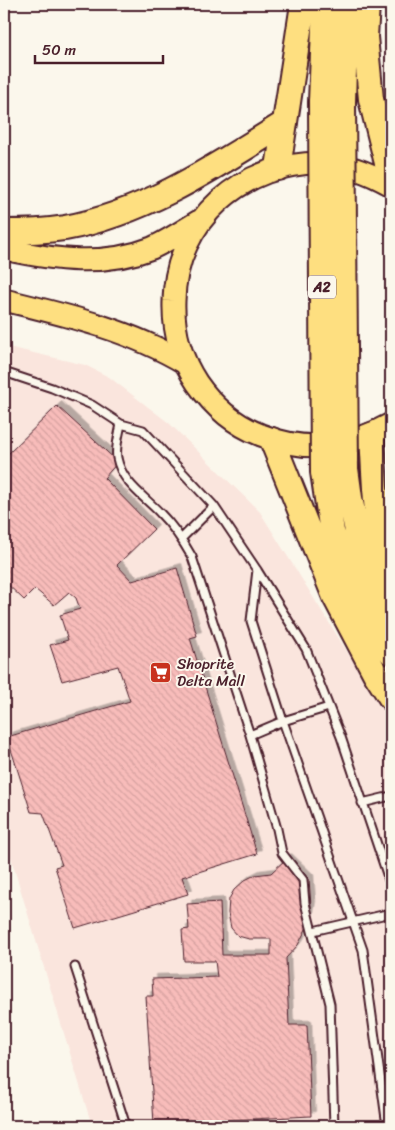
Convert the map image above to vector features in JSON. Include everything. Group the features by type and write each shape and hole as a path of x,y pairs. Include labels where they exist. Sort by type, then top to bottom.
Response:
{"highway":[{"path":"278,168 303,4"},
{"name":"A2","path":"325,4 332,102 335,470 332,532 351,578 391,652"},
{"name":"A2","path":"332,102 346,4"},
{"path":"367,4 365,37 371,99 386,133 391,179"},
{"path":"4,232 65,228 147,202 211,169 285,123"},
{"path":"382,430 378,513 384,552 391,570"},
{"path":"272,440 335,597 375,673 391,698"},
{"name":"A2","path":"335,470 350,498 362,554 391,609"}],"main road":[{"path":"382,430 348,443 322,446 297,445 272,440 241,425 214,404 193,378 177,339 173,314 174,289 182,256 188,241 201,220 226,195 255,176 278,168 301,164 333,164 372,174 391,185"},
{"path":"4,249 40,257 101,260 127,256 154,247 201,220"},
{"path":"4,300 113,330 150,343 186,363"}],"lane":[{"path":"4,372 52,388 92,405 121,424 143,430 214,506 257,570 306,649 341,737 362,803 382,854 391,886"},
{"path":"121,424 117,451 122,472 130,485 161,513 182,538 192,557 250,735 282,853 303,880 305,903 330,1004 334,1126"},
{"path":"182,538 214,506"},
{"path":"257,570 251,621 283,721 363,950 387,1126"},
{"path":"250,735 283,721 329,707"},
{"path":"362,803 391,796"},
{"path":"313,931 391,913"},
{"path":"75,967 126,1126"}],"shaded area":[{"name":"Shoprite Delta Mall","path":"4,346 85,365 109,377 169,423 260,512 391,722 391,1126 92,1126 4,835"}],"building":[{"name":"Shoprite Delta Mall","path":"57,406 118,462 104,478 154,529 117,565 132,581 177,568 197,636 190,638 257,854 182,877 188,894 75,928 55,867 62,865 43,813 31,812 7,737 130,701 118,666 62,681 50,645 68,640 60,615 80,609 76,598 69,592 54,605 35,589 24,600 4,581 4,458"},
{"path":"287,858 309,879 311,906 307,927 298,945 286,958 289,1025 307,1025 311,1116 154,1124 146,996 153,996 152,979 217,977 215,961 184,961 182,930 189,929 187,904 220,902 222,955 271,955 271,939 249,939 238,936 231,928 228,913 229,899 234,890 245,880 255,875 271,873"}],"place":[{"name":"Shoprite Delta Mall","path":"161,673"}]}
